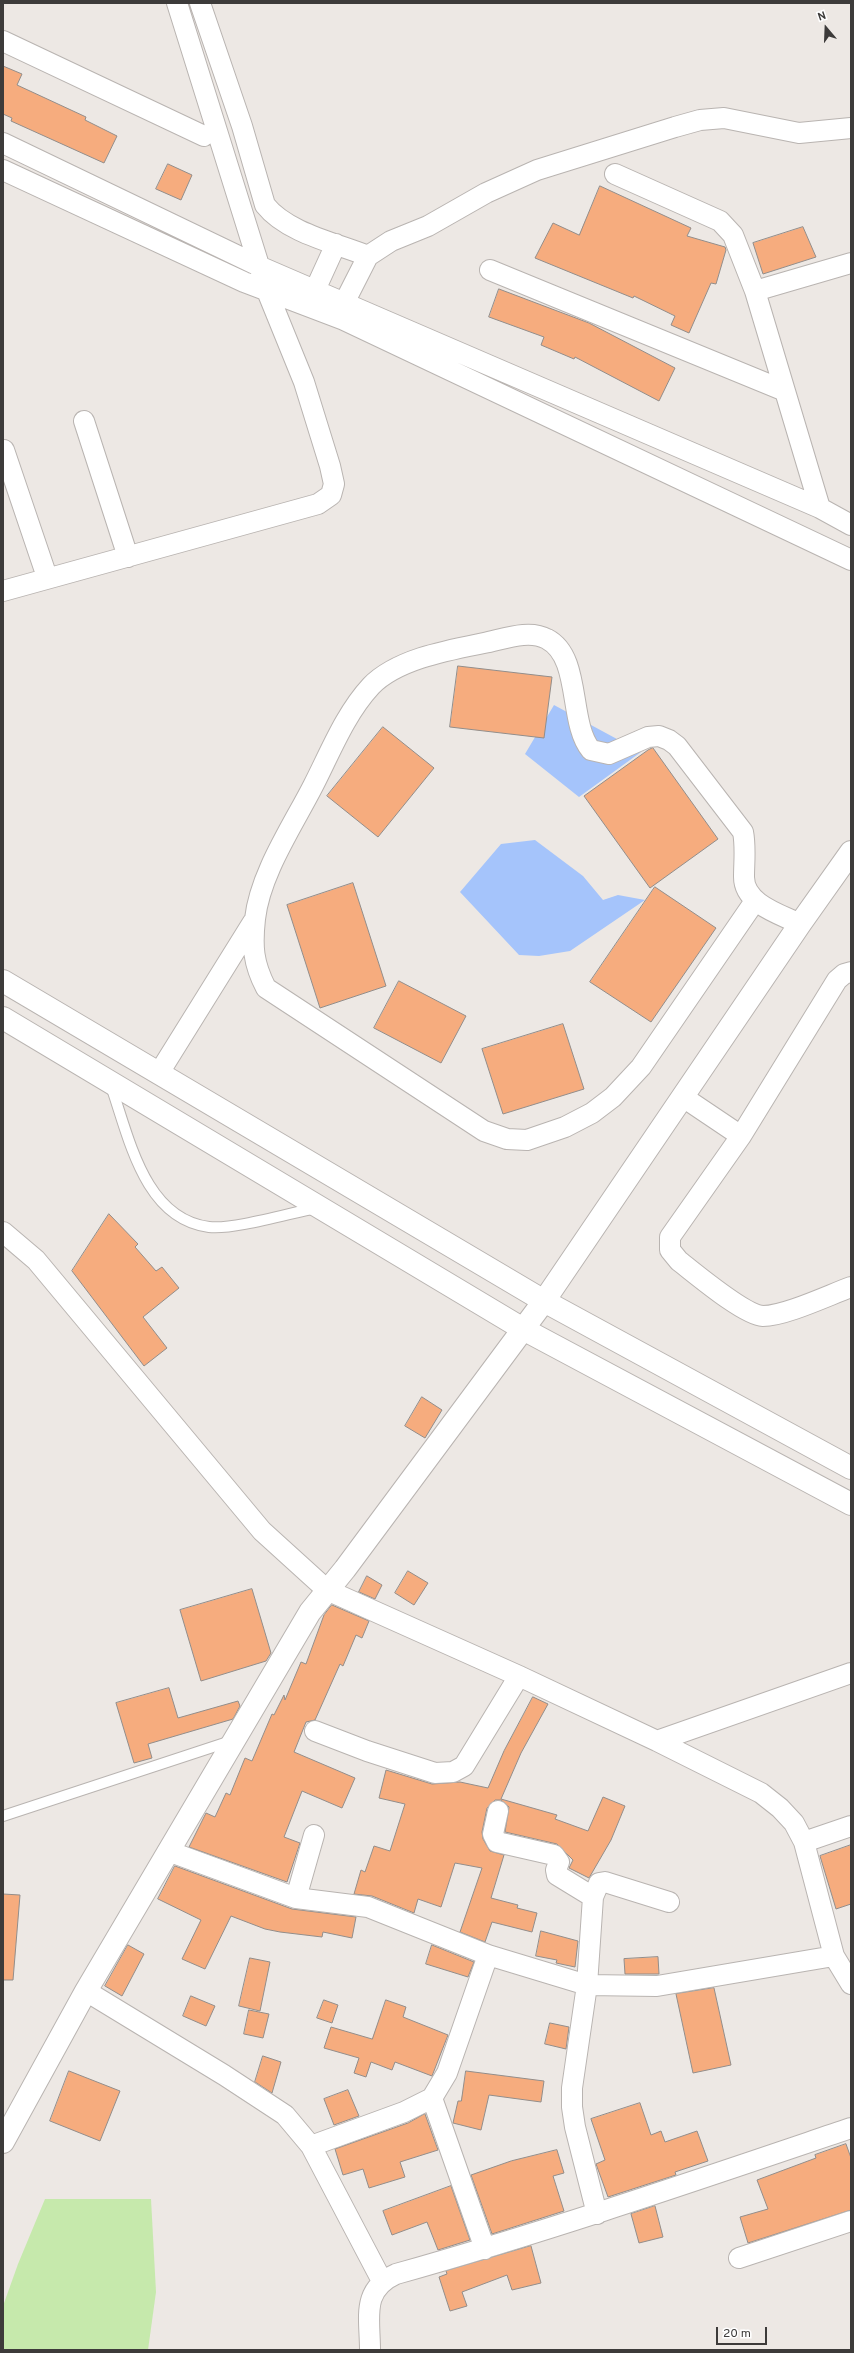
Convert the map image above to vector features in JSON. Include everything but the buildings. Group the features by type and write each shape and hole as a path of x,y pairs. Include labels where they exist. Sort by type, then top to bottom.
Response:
{"main road":[{"path":"3,2142 86,1991 310,1612 345,1569 544,1301 800,924 851,852"},
{"path":"3,981 544,1301 851,1468"},
{"path":"3,1018 523,1329 851,1504"}],"street":[{"path":"3,591 318,504 331,495 334,484 330,466 304,382 267,291 261,267 177,3"},
{"path":"200,3 242,126 265,205 272,214 286,223 368,256"},
{"path":"3,41 204,136"},
{"path":"341,309 368,256 391,241 428,226 486,193 537,170 700,120 724,118 799,133 851,128"},
{"path":"3,143 261,267 311,297 820,508 851,525"},
{"path":"3,170 267,291 311,297"},
{"path":"615,174 720,221 733,235 755,291 820,508"},
{"path":"311,297 336,244"},
{"path":"755,291 851,263"},
{"path":"490,270 785,391"},
{"path":"341,309 851,560"},
{"path":"84,421 128,557"},
{"path":"4,450 47,578"},
{"path":"755,901 641,1067 627,1082 592,1113 565,1127 527,1140 507,1139 484,1131 266,988 256,968 254,944 255,918 264,881 348,718 372,685 400,667 431,654 525,634 547,638 561,650 569,671 584,737 591,750 609,754 648,737 659,736 677,746 743,832 746,843 744,880 748,891 755,901 800,924"},
{"path":"159,1073 255,918"},
{"path":"851,972 844,974 837,980 741,1136 670,1237 670,1250 679,1261 747,1311 763,1316 779,1313 851,1287"},
{"path":"682,1097 741,1136"},
{"path":"3,1232 36,1260 262,1531 327,1590 520,1676 657,1741 761,1793 780,1808 794,1824 804,1842 834,1956 851,1984"},
{"path":"657,1741 851,1673"},
{"path":"315,1731 367,1751 435,1773 453,1772 464,1766 520,1676"},
{"path":"498,1811 493,1834 497,1842 554,1855 559,1862 556,1870 557,1874 593,1897"},
{"path":"804,1842 851,1826"},
{"path":"296,1898 314,1835"},
{"path":"168,1851 296,1898 368,1907 488,1955 587,1985 657,1986 834,1956"},
{"path":"597,2214 575,2127 572,2107 572,2088 587,1985 593,1897 599,1883 605,1882 669,1902"},
{"path":"311,2146 404,2112 432,2098 447,2073 488,1955"},
{"path":"86,1991 224,2075 285,2115 311,2146 382,2281"},
{"path":"432,2098 485,2250"},
{"path":"370,2350 370,2303 374,2290 382,2281 396,2274 485,2250 597,2214 851,2128"},
{"path":"739,2258 851,2221"}],"lane":[{"path":"110,1082 143,1175 154,1195 169,1210 192,1223 209,1228 231,1226 319,1207"},
{"path":"3,1816 235,1739"}],"green space":[{"path":"45,2199 151,2199 156,2292 148,2350 3,2350 3,2306 18,2264"}],"water":[{"path":"554,705 641,752 579,797 525,754"},
{"path":"535,840 583,876 603,900 618,895 645,900 570,951 539,956 519,955 460,892 501,844"}]}
